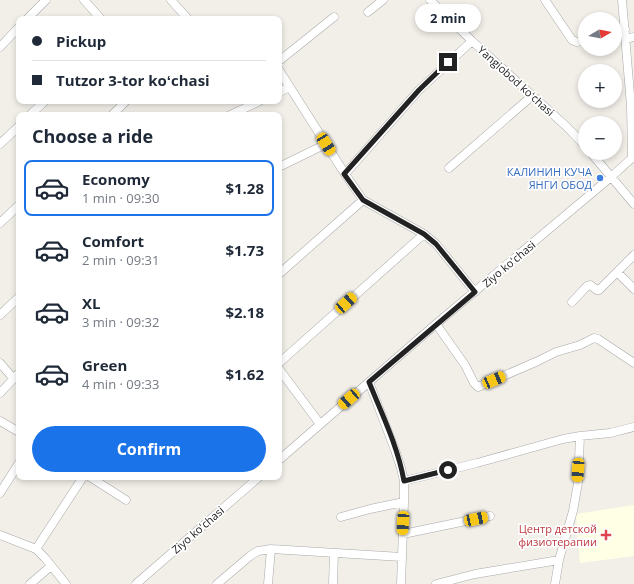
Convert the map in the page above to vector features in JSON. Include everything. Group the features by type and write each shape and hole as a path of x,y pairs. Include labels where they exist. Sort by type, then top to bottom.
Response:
{"street":[{"path":"30,16 46,0"},
{"path":"84,0 98,16"},
{"path":"171,0 185,16"},
{"path":"368,12 383,0"},
{"name":"Yangiobod koʻchasi","path":"430,0 472,41 578,139"},
{"path":"545,0 572,40 578,42"},
{"name":"Ziyo koʻchasi","path":"282,457 436,324 632,158 630,38 625,29 622,0"},
{"path":"282,59 334,17"},
{"path":"0,47 16,30"},
{"path":"344,174 419,90 472,41"},
{"path":"282,75 344,174 363,200 424,234 436,244 475,292"},
{"path":"282,91 290,87"},
{"path":"449,168 532,96"},
{"path":"33,112 42,104"},
{"path":"115,112 123,104"},
{"path":"236,112 254,104"},
{"path":"0,144 16,129"},
{"path":"282,166 326,144"},
{"path":"597,160 634,204"},
{"path":"282,271 363,200"},
{"path":"0,223 16,208"},
{"path":"282,360 424,234"},
{"path":"572,302 587,286 590,285 599,290 634,255"},
{"path":"617,272 634,289"},
{"path":"0,316 16,300"},
{"path":"436,324 465,365 474,383 478,387 556,352 580,345 594,338 598,339 634,363"},
{"path":"0,363 16,375 0,393"},
{"path":"282,373 320,424"},
{"path":"369,382 402,468 404,481 404,502 401,584"},
{"path":"0,421 16,430"},
{"path":"404,481 563,439 610,433 634,427"},
{"path":"555,584 559,560 578,483 580,436"},
{"path":"0,492 16,468"},
{"path":"36,549 81,480"},
{"path":"95,480 126,500"},
{"name":"Ziyo koʻchasi","path":"138,583 256,480"},
{"path":"341,517 404,502"},
{"path":"403,534 490,516"},
{"path":"0,535 36,549 66,584"},
{"path":"217,584 250,556 258,551 271,549 402,557"},
{"path":"268,584 271,549"},
{"path":"333,584 334,553"},
{"path":"436,584 475,574 559,560"},
{"path":"30,584 51,566"}],"shaded area":[{"name":"Центр детской физиотерапии","path":"634,505 634,556 580,563 576,514"}],"place":[{"name":"КАЛИНИН КУЧА ЯНГИ ОБОД","path":"600,178"},
{"name":"Центр детской физиотерапии","path":"606,535"}],"route":[{"path":"448,62 419,90 344,174 363,200 424,234 436,244 475,292 369,382 402,468 404,481 448,470"}]}
